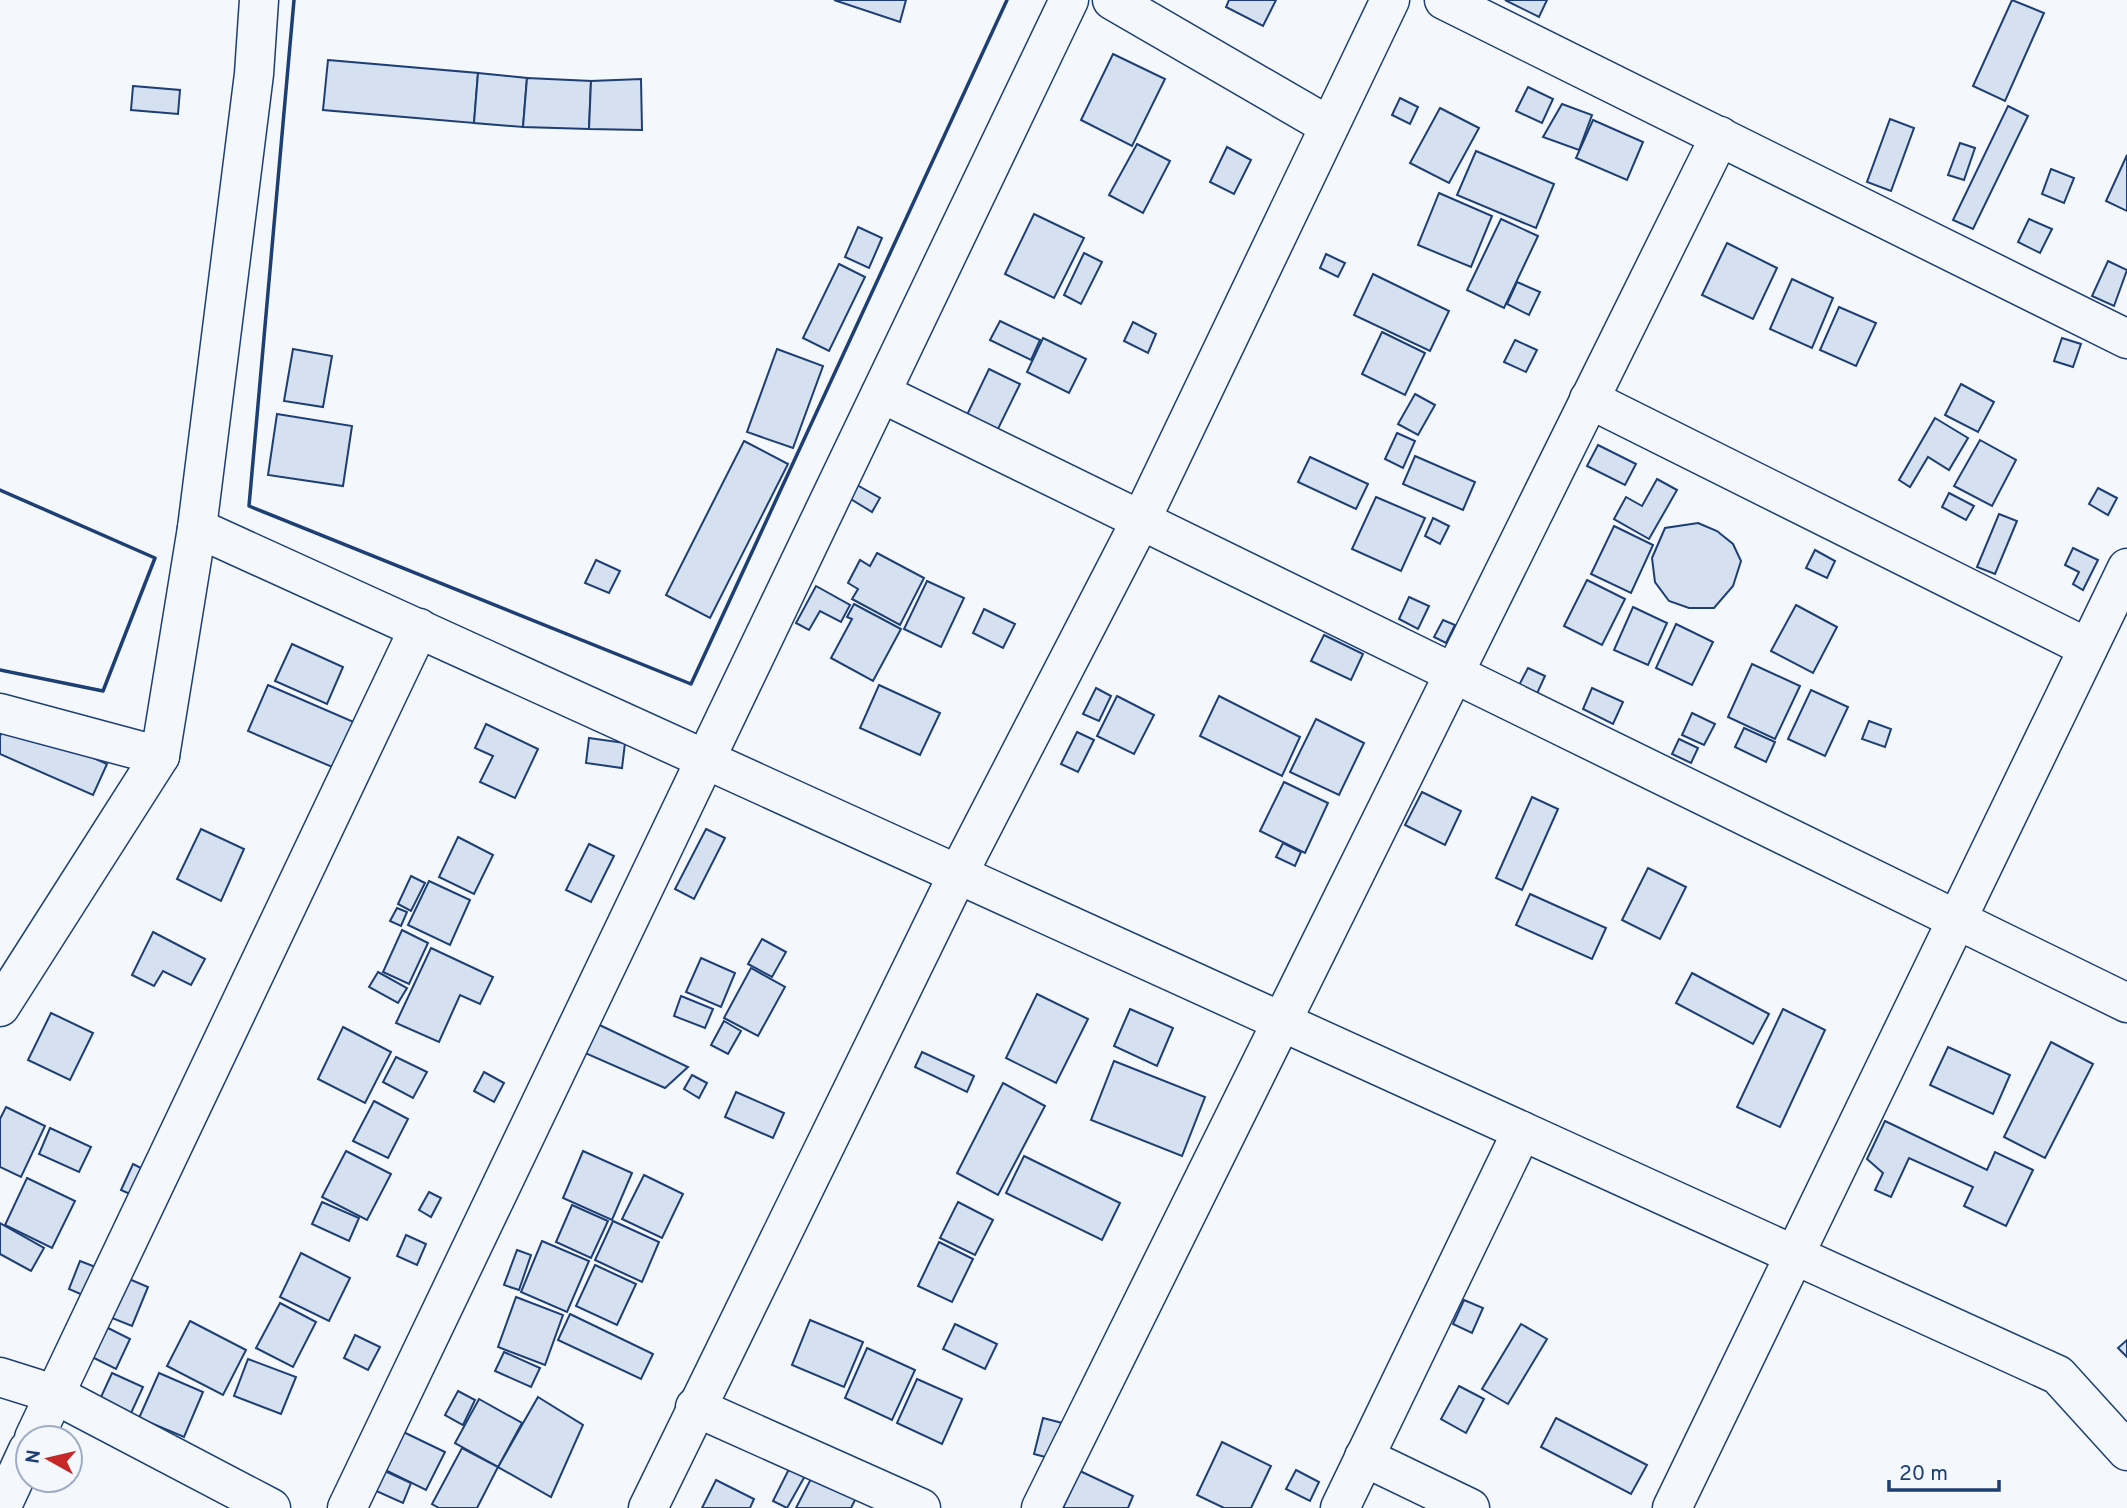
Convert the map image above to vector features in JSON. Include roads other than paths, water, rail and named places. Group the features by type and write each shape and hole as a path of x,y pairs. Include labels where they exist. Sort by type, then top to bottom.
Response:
{"street":[{"path":"0,1007 160,756 197,528 254,74 259,0"},
{"path":"347,1508 1069,0"},
{"path":"1112,0 1329,127"},
{"path":"648,1508 695,1407 958,874 1141,520 1390,0"},
{"path":"1444,0 2127,339"},
{"path":"1041,1508 1720,136"},
{"path":"881,393 2127,1003"},
{"path":"1589,399 2088,648"},
{"path":"197,528 2058,1375 2127,1451"},
{"path":"1672,1508 2127,568"},
{"path":"40,1424 419,628"},
{"path":"0,713 160,756"},
{"path":"1340,1508 1522,1131"},
{"path":"0,1377 54,1394 271,1508"},
{"path":"695,1407 920,1508"},
{"path":"1364,1457 1470,1508"},
{"path":"1,1508 14,1480"}]}
